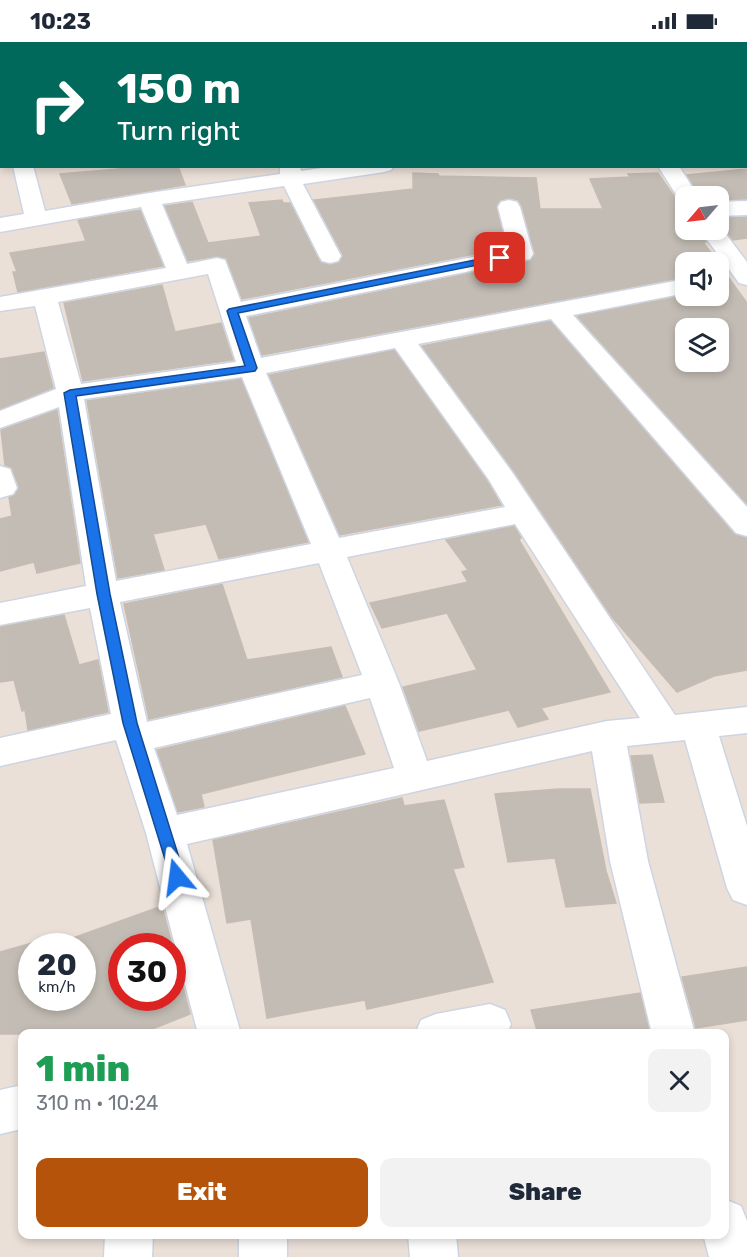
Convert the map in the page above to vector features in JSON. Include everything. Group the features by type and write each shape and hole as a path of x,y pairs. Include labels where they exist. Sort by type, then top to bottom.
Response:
{"street":[{"path":"24,168 36,218"},
{"path":"0,225 149,200 199,184 357,168"},
{"path":"669,168 681,186"},
{"path":"290,173 330,256"},
{"path":"149,200 179,272"},
{"path":"232,311 522,254 509,207"},
{"path":"729,209 747,208"},
{"path":"719,240 746,275 729,277"},
{"path":"0,304 217,265 251,368 382,683 415,778"},
{"path":"0,420 70,393 251,368 675,288"},
{"path":"45,297 70,393 103,594 132,731 165,833 219,1029"},
{"path":"557,311 747,526"},
{"path":"402,340 502,477 523,513 682,728 747,888"},
{"path":"0,475 3,488 0,489"},
{"path":"0,614 523,513"},
{"path":"0,752 132,731 382,683"},
{"path":"165,833 607,734 747,720"},
{"path":"607,734 629,861 673,1029"},
{"path":"463,1029 490,1024"},
{"path":"0,1113 18,1108"},
{"path":"128,1257 129,1239"},
{"path":"263,1239 263,1257"},
{"path":"432,1239 434,1257"},
{"path":"729,1239 734,1257"}],"building":[{"path":"130,168 179,168 185,185 72,204 60,174"},
{"path":"747,169 747,199 729,200 729,186 694,186 687,175"},
{"path":"413,173 438,174 439,176 536,178 540,209 603,209 590,179 658,173 675,198 675,240 705,240 706,242 703,242 710,252 675,252 675,279 262,355 249,318 530,261 535,253 522,206 518,200 510,198 500,200 496,206 506,248 242,299 226,258 214,256 209,247 213,257 188,261 165,206 192,202 208,243 261,236 249,203 282,200 283,203 290,203 320,262 331,265 340,262 343,255 314,200 413,189"},
{"path":"140,210 163,266 18,292 13,272 17,272 10,253 86,241 78,220"},
{"path":"747,217 747,238 733,240 729,235 729,218"},
{"path":"729,278 747,303 747,504 577,316 675,297 675,306 729,306"},
{"path":"162,285 175,332 221,323 233,360 83,381 64,303"},
{"path":"550,321 734,534 747,538 747,670 714,676 677,692 612,617 514,471 422,346"},
{"path":"394,350 487,481 501,505 340,535 269,375"},
{"path":"44,352 53,388 0,409 0,359"},
{"path":"241,379 308,542 219,559 206,524 153,534 164,570 118,578 87,401"},
{"path":"57,410 80,563 37,573 34,562 0,571 0,519 12,516 9,497 15,495 19,487 12,468 5,465 1,430"},
{"path":"514,526 521,538 519,540 610,692 541,708 548,719 518,727 509,710 419,731 403,687 477,670 447,613 382,628 370,603 468,582 462,572 468,570 446,540"},
{"path":"222,584 247,660 331,647 342,677 149,719 124,604"},
{"path":"64,615 79,665 98,660 108,712 28,730 25,710 22,711 14,680 0,682 0,627"},
{"path":"345,706 365,754 201,794 204,807 178,812 157,750"},
{"path":"652,755 664,802 640,803 631,756"},
{"path":"590,789 606,871 616,903 566,907 555,858 508,862 495,794"},
{"path":"402,798 404,806 444,800 464,867 453,869 493,982 367,1009 365,1000 267,1018 251,919 227,923 213,840"},
{"path":"162,906 169,933 108,933 108,1011 186,1011 186,999 190,1014 152,1029 18,1029 18,1034 0,1034 0,952 18,947 18,1011 96,1011 96,933 87,933"},
{"path":"747,967 747,1020 696,1028 682,977"},
{"path":"640,993 649,1029 537,1029 531,1010"}],"route":[{"path":"177,877 130,723 103,594 70,393 251,368 232,311 500,258"}]}
